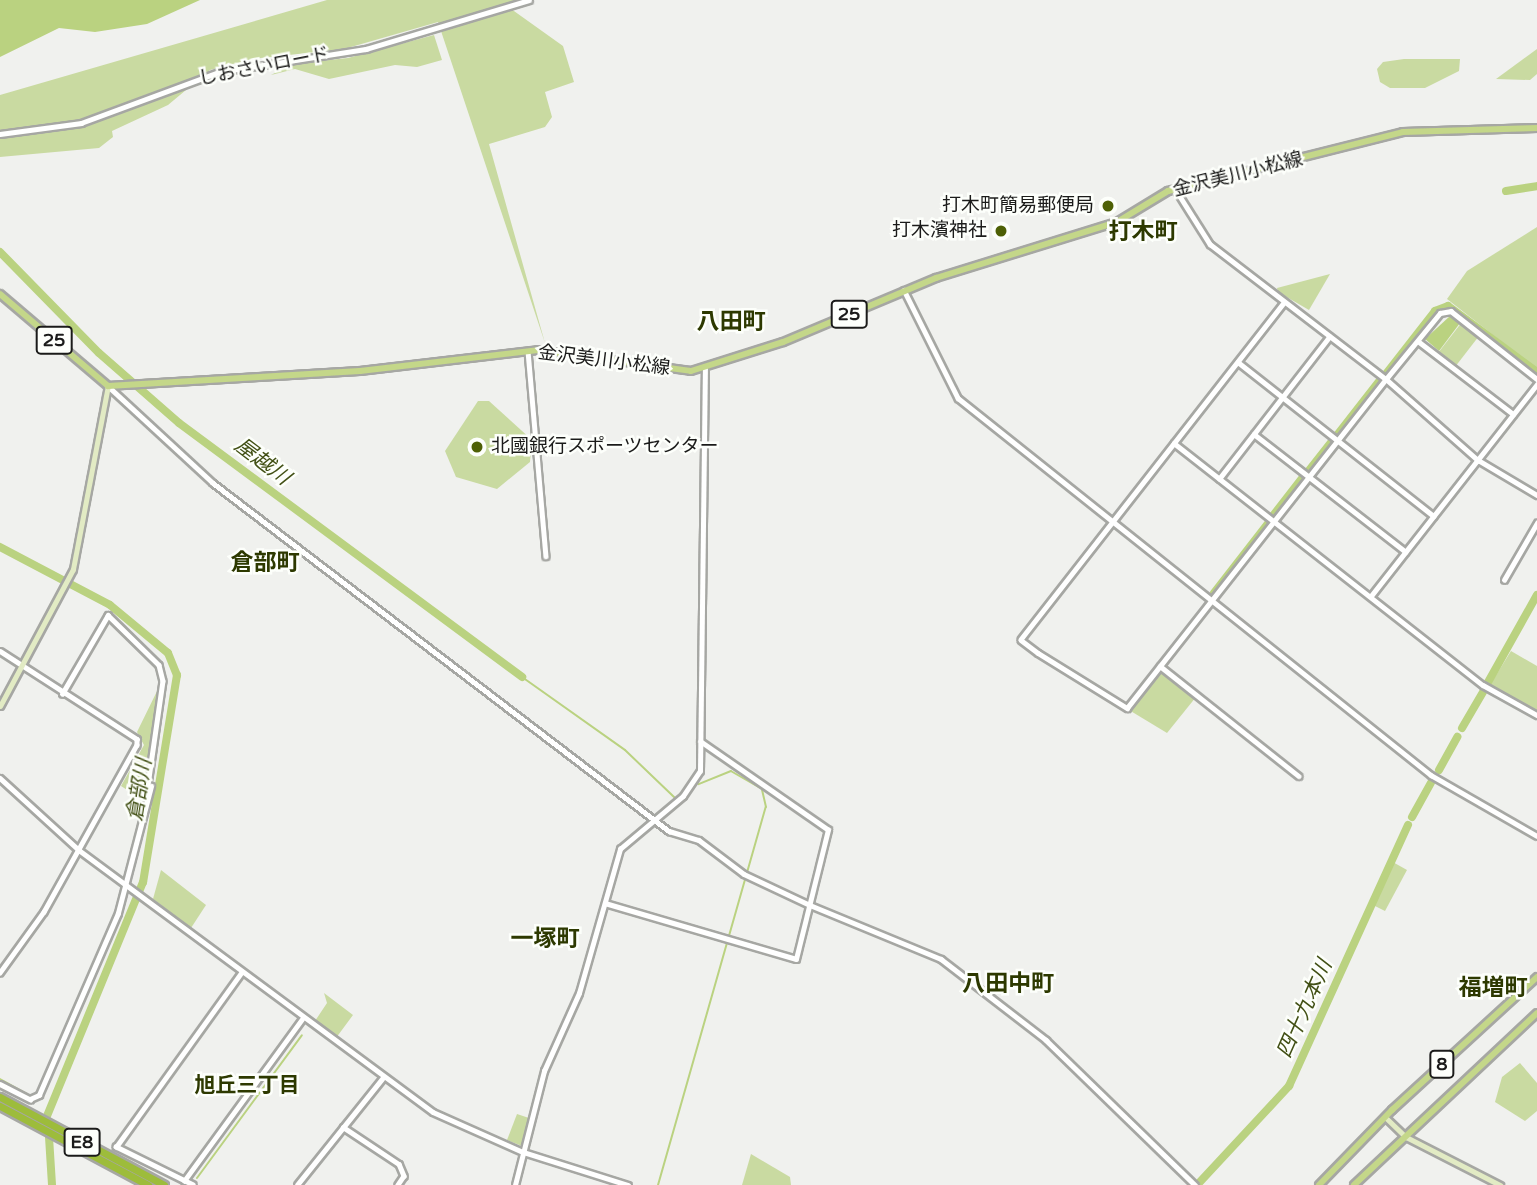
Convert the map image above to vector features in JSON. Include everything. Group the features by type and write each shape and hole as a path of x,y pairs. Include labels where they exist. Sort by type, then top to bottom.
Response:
{"highway":[{"name":"E8","path":"0,1097 164,1185"},
{"name":"E8","path":"0,1106 148,1185"}],"main road":[{"name":"金沢美川小松線","path":"108,386 121,382 360,371 528,351 655,369 705,369 904,290 1117,222 1176,190 1403,132 1537,128"},
{"name":"25","path":"0,294 108,386"},
{"path":"0,706 64,593 72,571 108,386"},
{"name":"8","path":"1319,1185 1385,1117 1537,977"},
{"name":"8","path":"1354,1185 1403,1135 1537,1013"},
{"path":"1385,1117 1403,1135 1500,1185"}],"street":[{"name":"しおさいロード","path":"0,134 81,123 219,72 366,49 529,0"},
{"path":"1176,190 1210,244 1385,379 1478,460 1537,495"},
{"path":"904,290 958,398 1448,787 1537,836"},
{"path":"1284,303 1021,640 1128,708 1385,379 1440,313 1451,311 1537,379"},
{"path":"1219,479 1329,337"},
{"path":"1418,341 1513,414"},
{"path":"528,351 546,556"},
{"path":"1238,362 1434,516"},
{"path":"515,1185 544,1070 579,993 620,849 656,821 695,783 700,742 705,369"},
{"path":"1371,596 1537,384"},
{"path":"108,386 213,483 656,821 699,840 747,875 810,905 941,959 1046,1040 1195,1185"},
{"path":"1254,433 1406,552"},
{"path":"1174,443 1483,685 1537,715"},
{"path":"1504,580 1537,523"},
{"path":"0,1084 30,1099 39,1095 125,886 150,786 163,681 159,665 108,615 62,694"},
{"path":"0,651 62,694 137,739 79,850 0,973"},
{"path":"1160,666 1299,776"},
{"path":"605,904 796,959 828,830 700,742"},
{"path":"0,778 79,850 382,1079 433,1112 523,1152 628,1185"},
{"path":"193,1185 116,1147 241,973"},
{"path":"184,1181 302,1019"},
{"path":"297,1185 382,1079"},
{"path":"344,1127 399,1164 404,1176 398,1185"},
{"path":"592,1185 597,1176"}],"shaded area":[{"path":"0,0 200,0 147,24 95,32 59,28 0,57"},
{"path":"327,0 518,0 504,4 563,46 574,82 545,92 552,117 545,127 489,144 545,343 438,22 344,49 252,59 210,70 168,105 112,131 113,137 99,148 0,157 0,95"},
{"path":"434,35 442,60 417,67 395,65 329,79 295,69 271,75 292,64 348,58"},
{"path":"1537,49 1537,74 1530,80 1496,79"},
{"path":"1404,59 1460,59 1459,71 1425,88 1390,88 1380,82 1377,69 1383,62"},
{"path":"1537,227 1537,369 1447,299 1467,271"},
{"path":"1330,274 1309,310 1278,292 1277,288"},
{"path":"1450,316 1460,323 1439,351 1425,339"},
{"path":"1462,322 1479,336 1455,367 1438,353"},
{"path":"478,401 489,401 532,440 530,462 497,489 456,477 445,451"},
{"path":"1511,651 1537,666 1537,711 1490,685"},
{"path":"1161,669 1196,697 1167,733 1129,710"},
{"path":"161,683 141,799 121,786 144,745 137,732"},
{"path":"1391,861 1407,870 1385,911 1373,905"},
{"path":"161,870 206,905 191,928 153,899"},
{"path":"324,993 353,1015 336,1038 315,1021 327,1003"},
{"path":"1520,1063 1537,1083 1537,1111 1525,1121 1495,1102 1502,1077"},
{"path":"517,1114 529,1118 522,1146 507,1140"},
{"path":"751,1154 790,1177 791,1185 742,1185"}],"waterway":[{"path":"1506,191 1537,186"},
{"name":"屋越川","path":"0,252 99,353 179,423 522,677"},
{"path":"1386,374 1435,311 1448,306 1537,372"},
{"path":"1338,434 1380,380"},
{"path":"1307,473 1333,440"},
{"path":"1272,517 1303,477"},
{"path":"1214,593 1269,522"},
{"name":"倉部川","path":"0,547 110,605 168,653 177,675 143,882 47,1116"},
{"name":"四十九本川","path":"1487,684 1537,595"},
{"path":"522,677 625,750 675,798"},
{"name":"四十九本川","path":"1462,728 1483,692"},
{"name":"四十九本川","path":"1439,770 1457,737"},
{"path":"658,1185 766,807 762,789 731,771 699,784"},
{"name":"四十九本川","path":"1412,817 1431,783"},
{"name":"四十九本川","path":"1198,1184 1289,1086 1408,825"},
{"path":"197,1178 302,1035"},
{"path":"0,1079 27,1094"},
{"name":"倉部川","path":"49,1137 52,1185"}],"place":[{"name":"打木町簡易郵便局","path":"1108,206"},
{"name":"打木濱神社","path":"1001,231"},
{"name":"北國銀行スポーツセンター","path":"477,447"}],"district":[{"name":"打木町","path":"1143,232"},
{"name":"八田町","path":"731,322"},
{"name":"倉部町","path":"265,563"},
{"name":"一塚町","path":"545,939"},
{"name":"八田中町","path":"1008,984"},
{"name":"福増町","path":"1493,988"},
{"name":"旭丘三丁目","path":"247,1086"}]}
